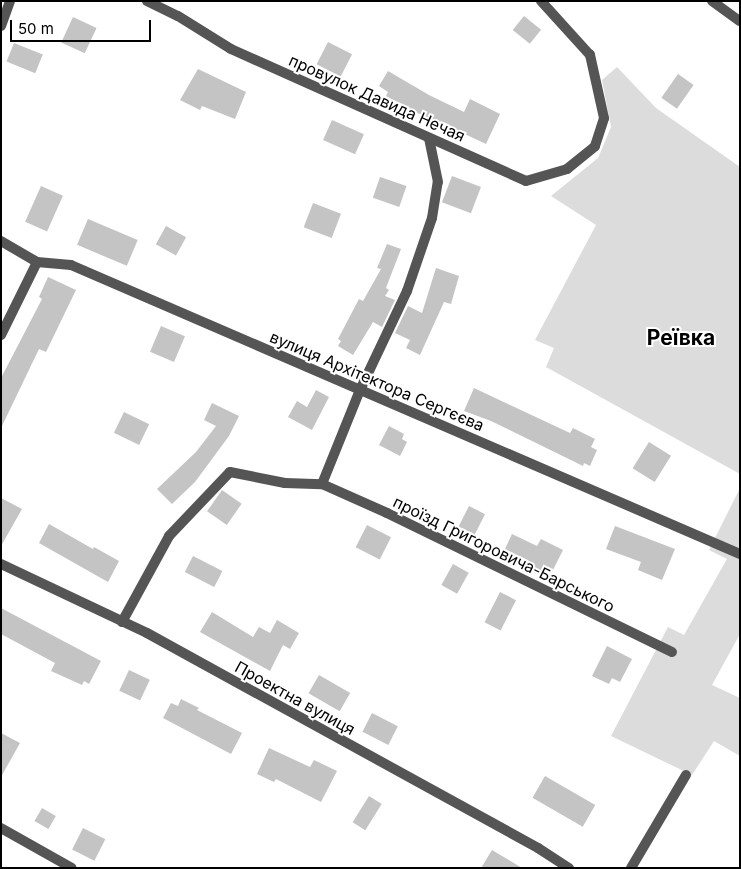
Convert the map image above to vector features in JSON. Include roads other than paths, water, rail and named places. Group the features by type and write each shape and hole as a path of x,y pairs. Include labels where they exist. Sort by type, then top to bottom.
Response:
{"street":[{"path":"1,26 10,1"},
{"name":"провулок Давида Нечая","path":"147,1 178,16 231,49 526,181 567,169 595,146 604,118 590,55 541,1"},
{"path":"712,1 726,5 740,21"},
{"path":"122,622 170,536 230,472 285,483 322,484 360,390 407,291 432,218 438,182 429,138"},
{"name":"вулиця Архітектора Сергєєва","path":"1,241 38,262 71,265 740,554"},
{"path":"1,335 38,262"},
{"name":"проїзд Григоровича-Барського","path":"322,484 386,513 672,652"},
{"name":"Проектна вулиця","path":"1,564 122,622 538,848 569,868"},
{"path":"631,868 686,775"},
{"path":"1,828 72,868"}],"district":[{"name":"Реївка","path":"681,338"}]}
